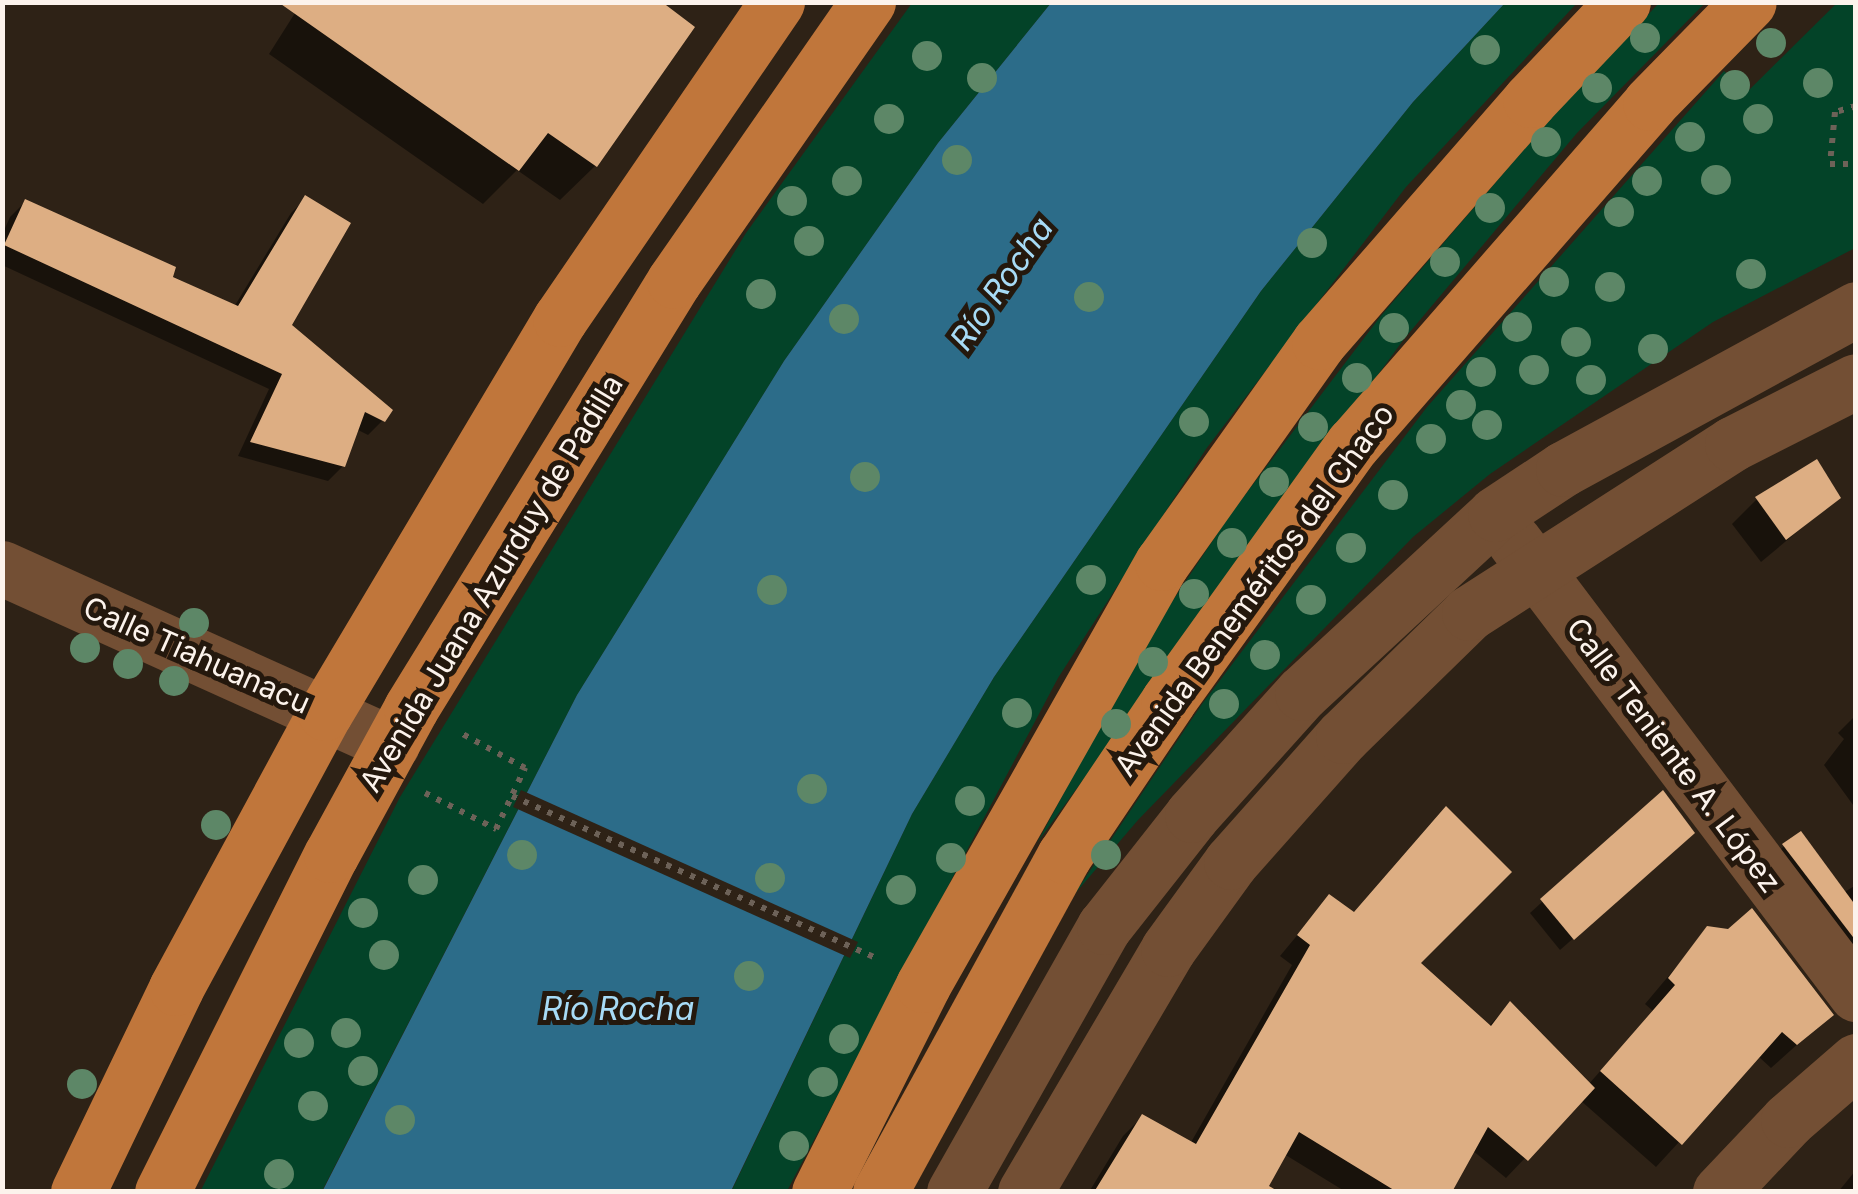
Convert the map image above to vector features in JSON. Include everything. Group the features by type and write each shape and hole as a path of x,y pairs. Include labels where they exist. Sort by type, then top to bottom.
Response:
{"main road":[{"path":"78,1192 176,988 325,712 560,319 777,2"},
{"name":"Avenida Juana Azurduy de Padilla","path":"162,1192 331,854 400,764 674,281 868,2"},
{"path":"819,1192 923,985 1162,563 1319,342 1530,100 1623,2"},
{"name":"Avenida Beneméritos del Chaco","path":"880,1192 1064,856 1341,460 1650,103 1749,2"}],"street":[{"path":"954,1192 1104,927 1192,815 1302,693 1432,568 1495,514 1562,469 1856,309"},
{"path":"1025,1192 1168,949 1230,862 1343,736 1469,614 1732,444 1856,381"},
{"name":"Calle Teniente A. López","path":"1495,514 1856,994"},
{"name":"Calle Tiahuanacu","path":"2,568 325,712 400,764"},
{"path":"1720,1192 1788,1120 1856,1061"}],"path":[{"path":"1856,106 1835,112 1830,164 1856,164"},
{"path":"400,764 496,829 525,768 444,724"},
{"path":"512,796 874,957"}],"green space":[{"path":"912,3 1051,3 938,143 784,361 577,695 322,1191 200,1192 400,797 746,233"},
{"path":"1505,3 1577,3 1406,187 1206,449 1058,678 787,1191 731,1192 912,814 994,677 1261,291 1413,102"},
{"path":"1659,3 1705,3 1577,133 1404,339 1037,843 1144,644 1229,516 1380,317 1551,118"},
{"path":"1837,3 1855,3 1855,248 1713,322 1490,474 1413,537 1138,820 1073,896 1202,704 1427,407 1724,71 1747,92"}],"water":[{"name":"Río Rocha","path":"1051,3 1505,3 1413,102 1261,291 994,677 912,814 731,1191 322,1192 577,695 784,361 938,143"}],"pier":[{"path":"521,790 858,942 850,958 513,807"}],"building":[{"path":"278,2 662,2 695,27 597,167 548,133 519,171"},
{"path":"305,195 351,223 292,325 393,410 385,422 365,412 345,467 250,442 282,374 4,245 25,199 176,267 173,277 238,306"},
{"path":"1817,459 1841,498 1786,540 1755,497"},
{"path":"1663,790 1695,833 1574,940 1540,899"},
{"path":"1446,806 1512,872 1421,963 1491,1026 1510,1001 1595,1088 1528,1161 1488,1127 1452,1192 1397,1192 1299,1132 1269,1186 1279,1192 1094,1192 1142,1114 1196,1144 1310,945 1297,935 1329,894 1354,912"},
{"path":"1801,831 1856,906 1856,941 1782,844"},
{"path":"1752,908 1834,1015 1797,1045 1782,1032 1682,1145 1600,1071 1675,985 1668,978 1707,926 1728,929"}]}
